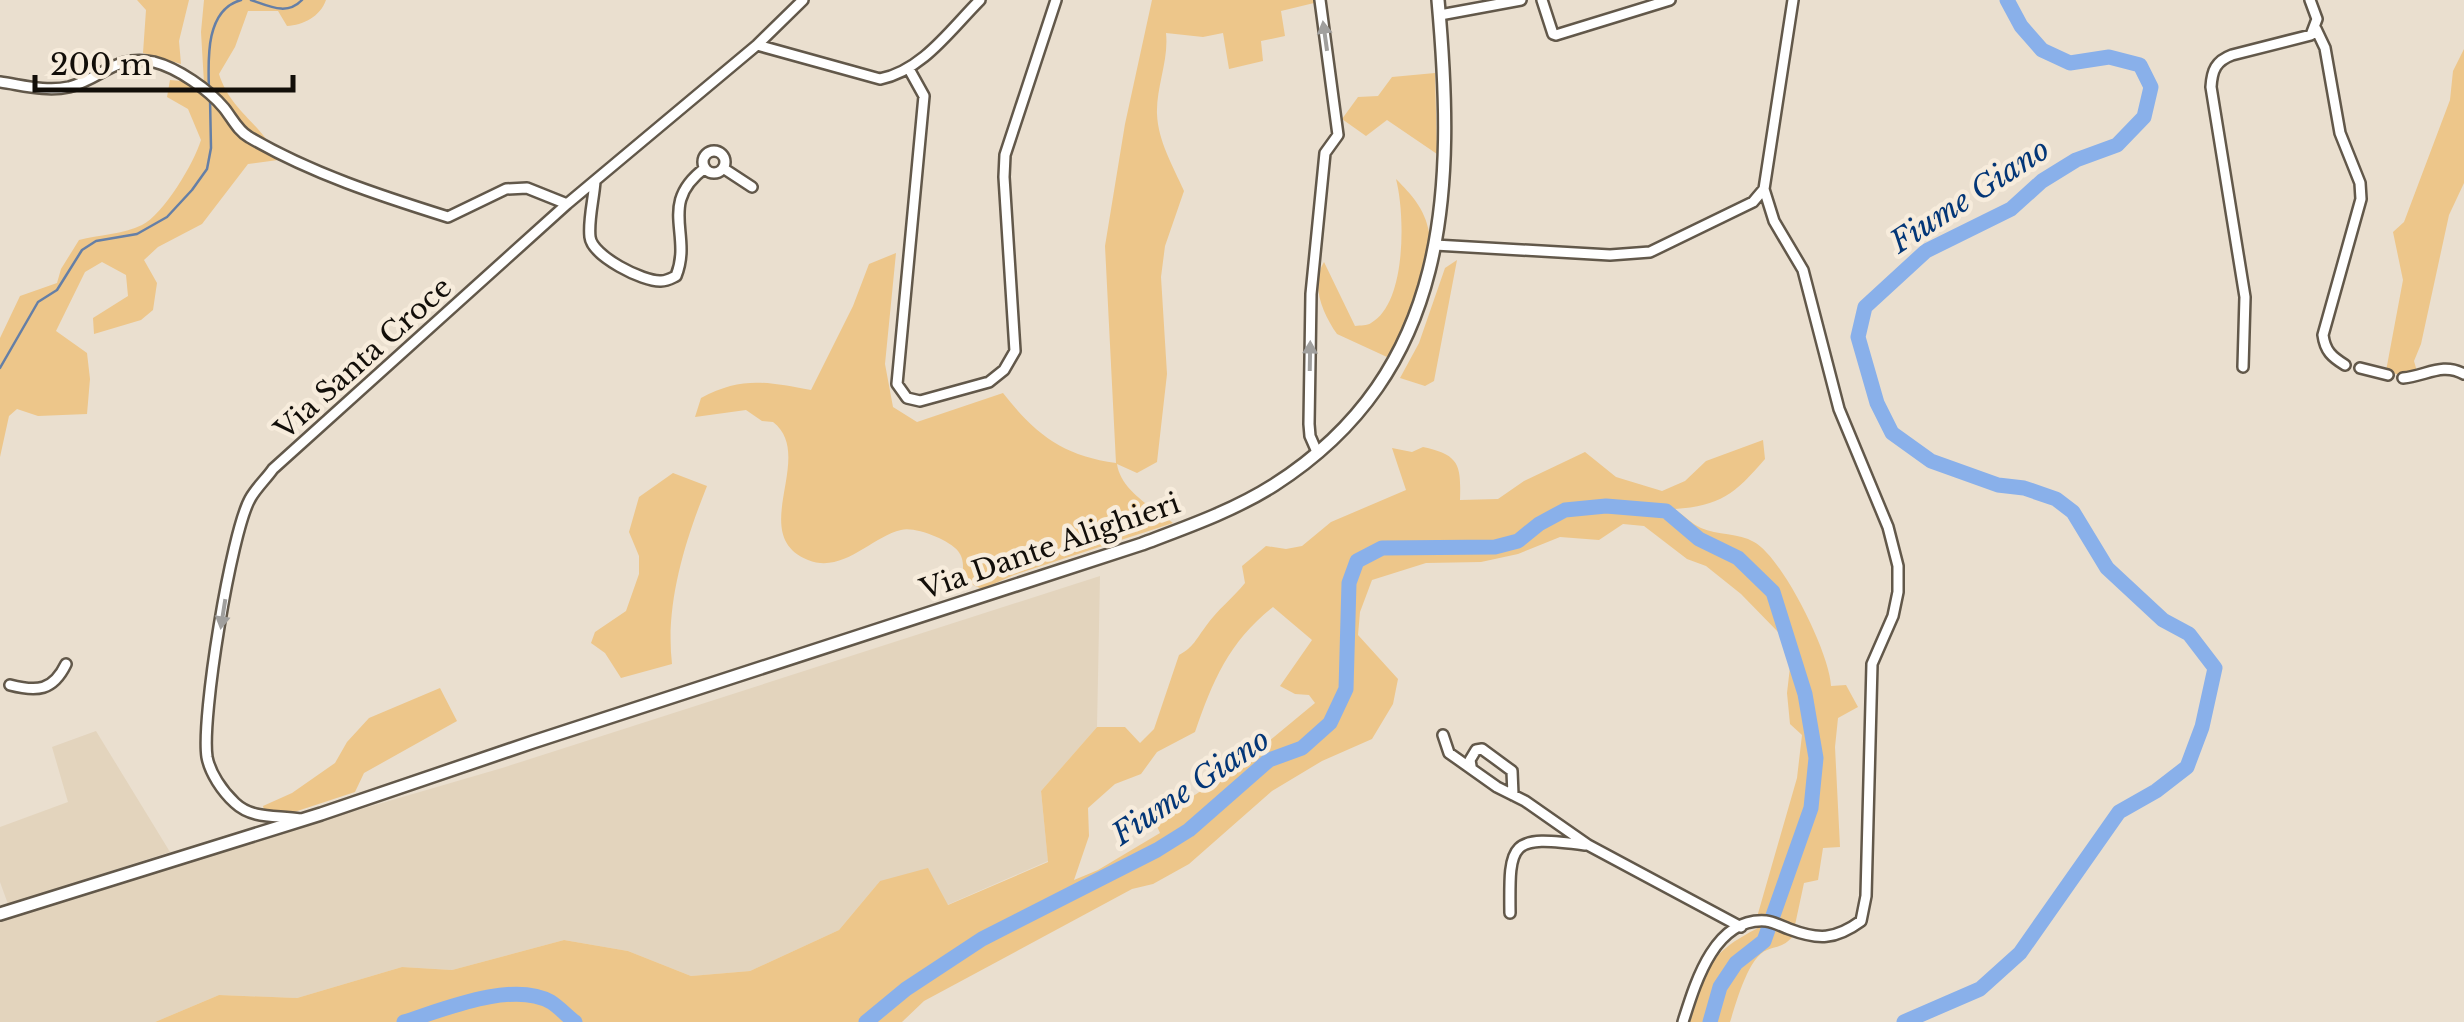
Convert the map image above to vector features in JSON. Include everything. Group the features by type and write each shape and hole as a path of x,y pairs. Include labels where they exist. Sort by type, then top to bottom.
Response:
{"main road":[{"name":"Via Dante Alighieri","path":"0,914 321,814 1142,544 1217,516 1275,484 1362,410 1410,334 1435,245 1444,189 1447,147 1438,0"}],"street":[{"name":"Via Santa Croce","path":"302,820 260,816 236,805 208,762 207,710 226,594 242,519 250,500 274,469 567,204 757,44 803,0"},
{"path":"757,44 880,79 909,69 980,0"},
{"path":"909,69 924,96 897,384 908,398 920,401 989,382 1004,370 1015,351 1006,156 1056,0"},
{"path":"1317,452 1308,424 1311,294 1325,153 1338,135 1320,0"},
{"path":"1440,15 1521,0"},
{"path":"1542,0 1556,35 1670,0"},
{"path":"1683,1022 1711,953 1724,938 1742,927 1766,921 1822,939 1842,934 1860,921 1866,876 1872,664 1893,616 1898,592 1898,566 1888,527 1839,409 1803,270 1774,222 1764,189 1792,0"},
{"path":"2310,0 2325,48 2340,133 2360,182 2358,215 2323,335 2324,346 2345,365"},
{"path":"2243,367 2244,298 2212,74 2221,59 2304,39 2316,29"},
{"path":"768,34 771,49"},
{"path":"0,82 43,89 68,87 127,60 155,62 176,70 221,104 244,135 313,168 448,216 506,189 527,188 567,204"},
{"path":"595,181 590,236 594,250 622,268 664,281 676,276 679,267 681,248 676,214 682,195 705,168 706,155 716,152 724,158 723,168"},
{"path":"705,168 714,173 723,168"},
{"path":"723,168 752,187"},
{"path":"1435,245 1610,255 1650,252 1752,202 1764,189"},
{"path":"1752,202 1774,222"},
{"path":"2360,368 2388,375"},
{"path":"2403,378 2440,368 2453,368 2464,374"},
{"path":"10,685 32,691 43,689 59,678 66,664"},
{"path":"1442,735 1449,753 1497,787 1588,845 1742,927"},
{"path":"1471,766 1476,750 1482,748 1512,771 1514,796"},
{"path":"1510,913 1512,852 1519,846 1557,841 1588,845"}],"shaded area":[{"path":"137,0 189,0 179,41 181,64 143,53 146,10"},
{"path":"204,0 326,0 305,22 287,26 278,11 248,11 235,47 219,74 231,99 265,137 278,160 248,164 202,224 158,247 144,260 157,283 153,310 141,320 94,334 93,318 128,296 126,275 102,262 85,272 56,331 87,353 87,414 38,416 17,409 9,416 0,457 0,338 20,296 57,283 79,240 127,230 151,219 177,187 197,150 201,140 188,109 167,97 170,80 204,83"},
{"path":"1152,0 1314,0 1281,11 1285,36 1261,41 1263,61 1229,69 1223,33 1203,37 1166,33 1158,124 1184,191 1165,246 1161,277 1167,374 1157,462 1137,473 1117,464 1131,490 1173,523 982,589 962,580 963,561 954,547 915,530 890,534 845,559 821,563 808,560 790,548 783,533 781,514 788,454 785,437 773,422 762,421 746,410 695,417 701,398 729,386 768,383 811,390 853,306 869,264 896,253 885,364 893,407 917,422 1003,393 1052,441 1080,455 1116,463 1105,246 1125,124"},
{"path":"2464,49 2464,183 2449,215 2414,361 2418,375 2403,376 2386,371 2403,280 2393,232 2404,222 2450,100 2453,71"},
{"path":"1435,73 1437,154 1387,120 1366,136 1342,119 1358,97 1378,96 1392,77"},
{"path":"1396,179 1421,209 1429,245 1416,296 1387,357 1337,334 1323,308 1318,280 1324,262 1355,326 1369,324 1383,312 1397,278 1400,256 1401,213"},
{"path":"1457,260 1434,381 1425,386 1400,378 1419,343 1445,268"},
{"path":"1763,440 1765,459 1735,489 1704,505 1675,509 1701,528 1748,539 1766,551 1803,608 1823,652 1831,686 1846,685 1858,707 1838,718 1835,747 1840,847 1823,848 1818,880 1804,883 1795,925 1757,917 1797,778 1802,735 1790,724 1790,667 1781,635 1741,594 1706,566 1687,559 1644,526 1623,524 1599,540 1560,537 1518,554 1481,562 1426,563 1372,580 1360,612 1358,635 1398,679 1393,704 1372,739 1322,761 1272,791 1189,864 1153,884 1132,889 924,1001 902,1022 155,1022 219,995 297,998 402,967 452,970 564,940 628,951 691,976 750,971 839,930 880,881 928,868 948,905 1048,862 1041,791 1097,727 1125,727 1140,743 1154,729 1179,655 1245,583 1242,566 1266,546 1302,546 1331,522 1406,490 1392,448 1412,452 1423,447 1451,458 1460,478 1460,500 1498,499 1524,481 1585,452 1616,477 1662,491 1685,481 1706,461","holes":["1273,607 1312,640 1280,686 1295,694 1309,695 1315,703 1245,761 1155,822 1160,833 1074,880 1089,836 1088,808 1115,784 1141,774 1157,752 1195,732 1224,663 1258,620"]},
{"path":"673,473 707,486 674,596 672,664 621,678 605,653 591,643 595,632 626,611 639,574 639,556 629,532 639,497"},
{"path":"1100,576 1097,727 1041,791 1048,861 947,905 880,881 839,930 750,971 691,976 628,951 564,940 452,970 402,967 297,998 219,995 155,1022 0,1022 0,922 125,878 502,768"},
{"path":"440,688 457,721 364,773 355,792 267,821 263,806 292,793 335,763 347,742 369,718"},
{"path":"96,731 170,852 8,904 0,882 0,827 68,802 52,747"},
{"path":"1764,925 1794,935 1760,954 1754,962 1730,1022 1690,1022 1713,963 1731,944"}],"waterway":[{"path":"209,90 209,51 215,25 229,6 241,0"},
{"path":"251,0 284,9 302,0"},
{"name":"Fiume Giano","path":"1904,1022 1980,989 2020,953 2119,812 2187,767 2202,727 2215,668 2189,634 2163,620 2107,568 2073,512 2056,499 2024,488 1998,485 1931,461 1892,433 1877,403 1858,337 1865,307 1926,251 2011,209 2042,181 2076,160 2117,145 2144,117 2151,87 2140,65 2109,57 2070,63 2042,50 2021,26 2007,0"},
{"path":"0,368 38,302 57,290 82,250 96,241 137,234 167,217 192,190 207,169 211,148 210,98"},
{"name":"Fiume Giano","path":"866,1022 906,989 982,939 1189,830 1269,760 1302,748 1330,723 1346,689 1349,583 1357,561 1382,548 1495,547 1518,541 1565,510 1606,506 1666,511 1699,539 1738,558 1773,592 1805,694 1816,758 1811,808 1764,941 1736,963 1720,987 1710,1022"},
{"name":"Fiume Giano","path":"404,1022 478,999 517,994 551,1002 575,1022"}]}
